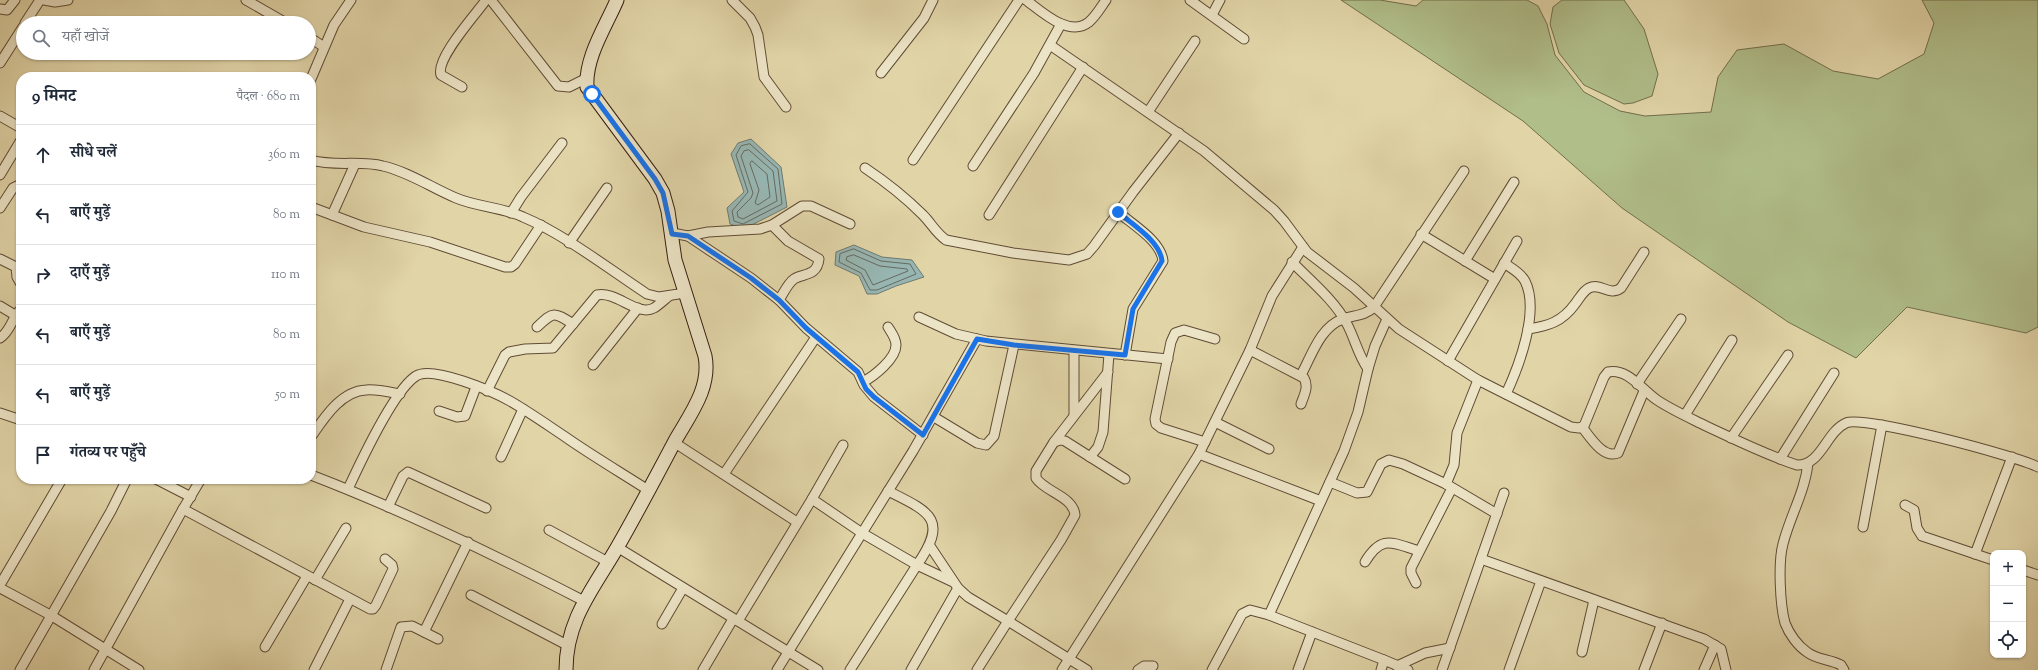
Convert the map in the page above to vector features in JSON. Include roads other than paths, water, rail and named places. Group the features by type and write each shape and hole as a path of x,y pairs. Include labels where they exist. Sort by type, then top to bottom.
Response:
{"street":[{"path":"0,9 7,10 16,0"},
{"path":"30,16 40,0"},
{"path":"44,0 55,2 68,0"},
{"path":"246,0 274,16"},
{"path":"314,72 334,25 351,0"},
{"path":"462,87 441,75 440,67 465,28 486,0"},
{"path":"491,0 558,86 569,87 587,78"},
{"path":"566,670 567,645 570,633 584,601 617,547 701,393 706,380 707,366 675,260 672,234 663,193 655,179 587,86 587,78 594,52 617,0"},
{"path":"732,0 750,18 756,27 760,43 764,78 786,107"},
{"path":"881,73 924,18 933,0"},
{"path":"913,160 1019,0"},
{"path":"1026,0 1052,20 1061,24 1081,26 1088,22 1106,0"},
{"path":"1190,0 1244,39"},
{"path":"1212,15 1220,0"},
{"path":"974,166 1050,45 1061,24"},
{"path":"0,63 16,38"},
{"path":"316,42 324,47"},
{"path":"1148,112 1195,42"},
{"path":"1050,45 1083,66 1204,151 1274,210 1284,220 1303,247 1317,261 1354,288 1387,319 1420,343 1478,380 1571,427 1582,427 1605,452 1610,454 1618,453 1644,391"},
{"path":"989,215 1083,66"},
{"path":"0,116 16,125"},
{"path":"865,168 899,192 940,236 954,243 1060,259 1078,258 1087,254 1094,246 1118,212 1179,133"},
{"path":"511,213 521,197 562,143"},
{"path":"0,175 16,148"},
{"path":"316,160 385,166 409,175 456,198 511,213 541,225 647,294 659,297 685,293"},
{"path":"332,215 355,164"},
{"path":"1301,375 1323,334 1330,326 1344,319 1366,313 1374,307 1464,171"},
{"path":"1465,261 1514,182"},
{"path":"0,208 13,188 16,186"},
{"path":"569,243 607,188"},
{"path":"672,234 688,236 708,232 742,231 772,225 802,206 811,206 850,224"},
{"path":"316,209 364,227 430,242 505,267 511,267 515,264 541,225"},
{"path":"1118,212 1155,245 1162,255 1162,261 1133,309 1125,355"},
{"path":"772,225 788,241 813,254 818,259 817,266 811,274 793,280 779,300"},
{"path":"1422,234 1495,279"},
{"path":"688,236 751,278 779,300 816,336 858,372 874,397 923,435"},
{"path":"1448,361 1517,241"},
{"path":"1062,670 1199,454 1250,350 1272,296 1292,262 1303,247"},
{"path":"1528,329 1554,324 1562,318 1590,287 1599,286 1609,291 1616,291 1620,288 1644,252"},
{"path":"0,259 16,268"},
{"path":"1292,262 1344,319 1361,358 1368,369"},
{"path":"1504,263 1518,273 1524,280 1529,298 1528,329 1521,357 1506,394"},
{"path":"487,391 505,355 513,351 553,348 597,295 609,295 638,308 649,310 655,308 669,296"},
{"path":"0,306 16,311"},
{"path":"593,365 638,308"},
{"path":"536,328 551,314 554,314 573,324"},
{"path":"0,338 8,329 16,315"},
{"path":"919,317 944,330 977,339 1014,345 1168,359"},
{"path":"1637,384 1681,318"},
{"path":"1269,616 1351,434 1375,346 1387,319"},
{"path":"863,382 878,373 895,351 895,340 888,327"},
{"path":"1205,442 1161,428 1156,424 1155,420 1173,336 1179,331 1184,330 1215,339"},
{"path":"724,474 816,336"},
{"path":"777,670 934,417 977,339"},
{"path":"1685,416 1732,340"},
{"path":"934,417 977,443 982,445 989,442 994,436 1014,345"},
{"path":"1250,350 1301,375 1307,383 1301,404"},
{"path":"1074,351 1074,414"},
{"path":"1090,457 1102,438 1109,354"},
{"path":"1731,438 1788,355"},
{"path":"348,489 367,450 400,394 408,383 417,375 426,372 487,391 523,409 648,490"},
{"path":"977,670 1061,540 1075,515 1072,506 1067,501 1036,478 1036,471 1074,414 1108,372"},
{"path":"1582,427 1587,421 1604,377 1608,372 1620,372 1627,376 1644,391 1685,416 1731,438 1780,458 1797,464 1808,463"},
{"path":"1780,458 1834,373"},
{"path":"1416,583 1411,573 1411,568 1449,486 1454,465 1457,433 1478,380"},
{"path":"439,411 457,417 465,416 476,387"},
{"path":"316,430 334,407 346,396 355,391 367,389 400,394"},
{"path":"501,457 523,409"},
{"path":"0,413 16,418"},
{"path":"1844,670 1841,665 1818,658 1808,653 1802,648 1790,632 1783,610 1780,555 1786,532 1803,491 1808,463 1834,433 1845,423 1860,421 2012,457 2038,467"},
{"path":"1215,422 1269,449"},
{"path":"1863,527 1882,425"},
{"path":"1054,442 1060,440 1065,442 1125,479"},
{"path":"674,443 797,522"},
{"path":"703,670 812,499 844,445"},
{"path":"1199,454 1321,500"},
{"path":"1976,554 2012,457"},
{"path":"1330,482 1357,493 1367,492 1381,464 1389,460 1403,464 1449,486 1497,514"},
{"path":"388,507 403,476 408,472 486,508"},
{"path":"316,477 348,489 468,542 584,601"},
{"path":"59,484 0,586 52,616 139,670"},
{"path":"20,670 112,511 125,484"},
{"path":"166,484 191,496"},
{"path":"94,670 198,484"},
{"path":"850,670 930,546 934,529 929,515 910,502 888,491"},
{"path":"1442,670 1504,493"},
{"path":"812,499 862,533 917,566 956,585"},
{"path":"1905,505 1914,510 1917,528 1922,536 1990,559"},
{"path":"183,509 370,609 373,609 376,605 393,569 392,564 385,559"},
{"path":"265,647 346,528"},
{"path":"549,530 608,562"},
{"path":"424,632 468,542"},
{"path":"1365,562 1376,546 1386,543 1419,551"},
{"path":"930,546 956,585 968,597 1087,670"},
{"path":"617,547 818,670"},
{"path":"1481,559 1662,623 1715,645 1723,654 1726,670"},
{"path":"2026,571 2038,575"},
{"path":"1509,670 1541,581"},
{"path":"911,670 956,585"},
{"path":"662,624 683,588"},
{"path":"471,595 567,645"},
{"path":"317,669 350,599"},
{"path":"1582,652 1594,600"},
{"path":"1212,670 1242,614 1250,610 1312,632 1408,670"},
{"path":"1644,670 1662,623"},
{"path":"386,670 401,627 412,626 438,638"},
{"path":"1298,670 1312,632"},
{"path":"1704,670 1715,645"},
{"path":"1397,666 1425,653 1450,648"},
{"path":"1381,670 1384,660"},
{"path":"1138,670 1144,666 1153,666"}],"water":[{"path":"751,139 781,167 787,207 744,229 730,224 727,208 744,192 731,154 738,143"},
{"path":"854,245 882,257 912,260 924,277 877,294 867,294 859,276 835,265 836,252"}]}
